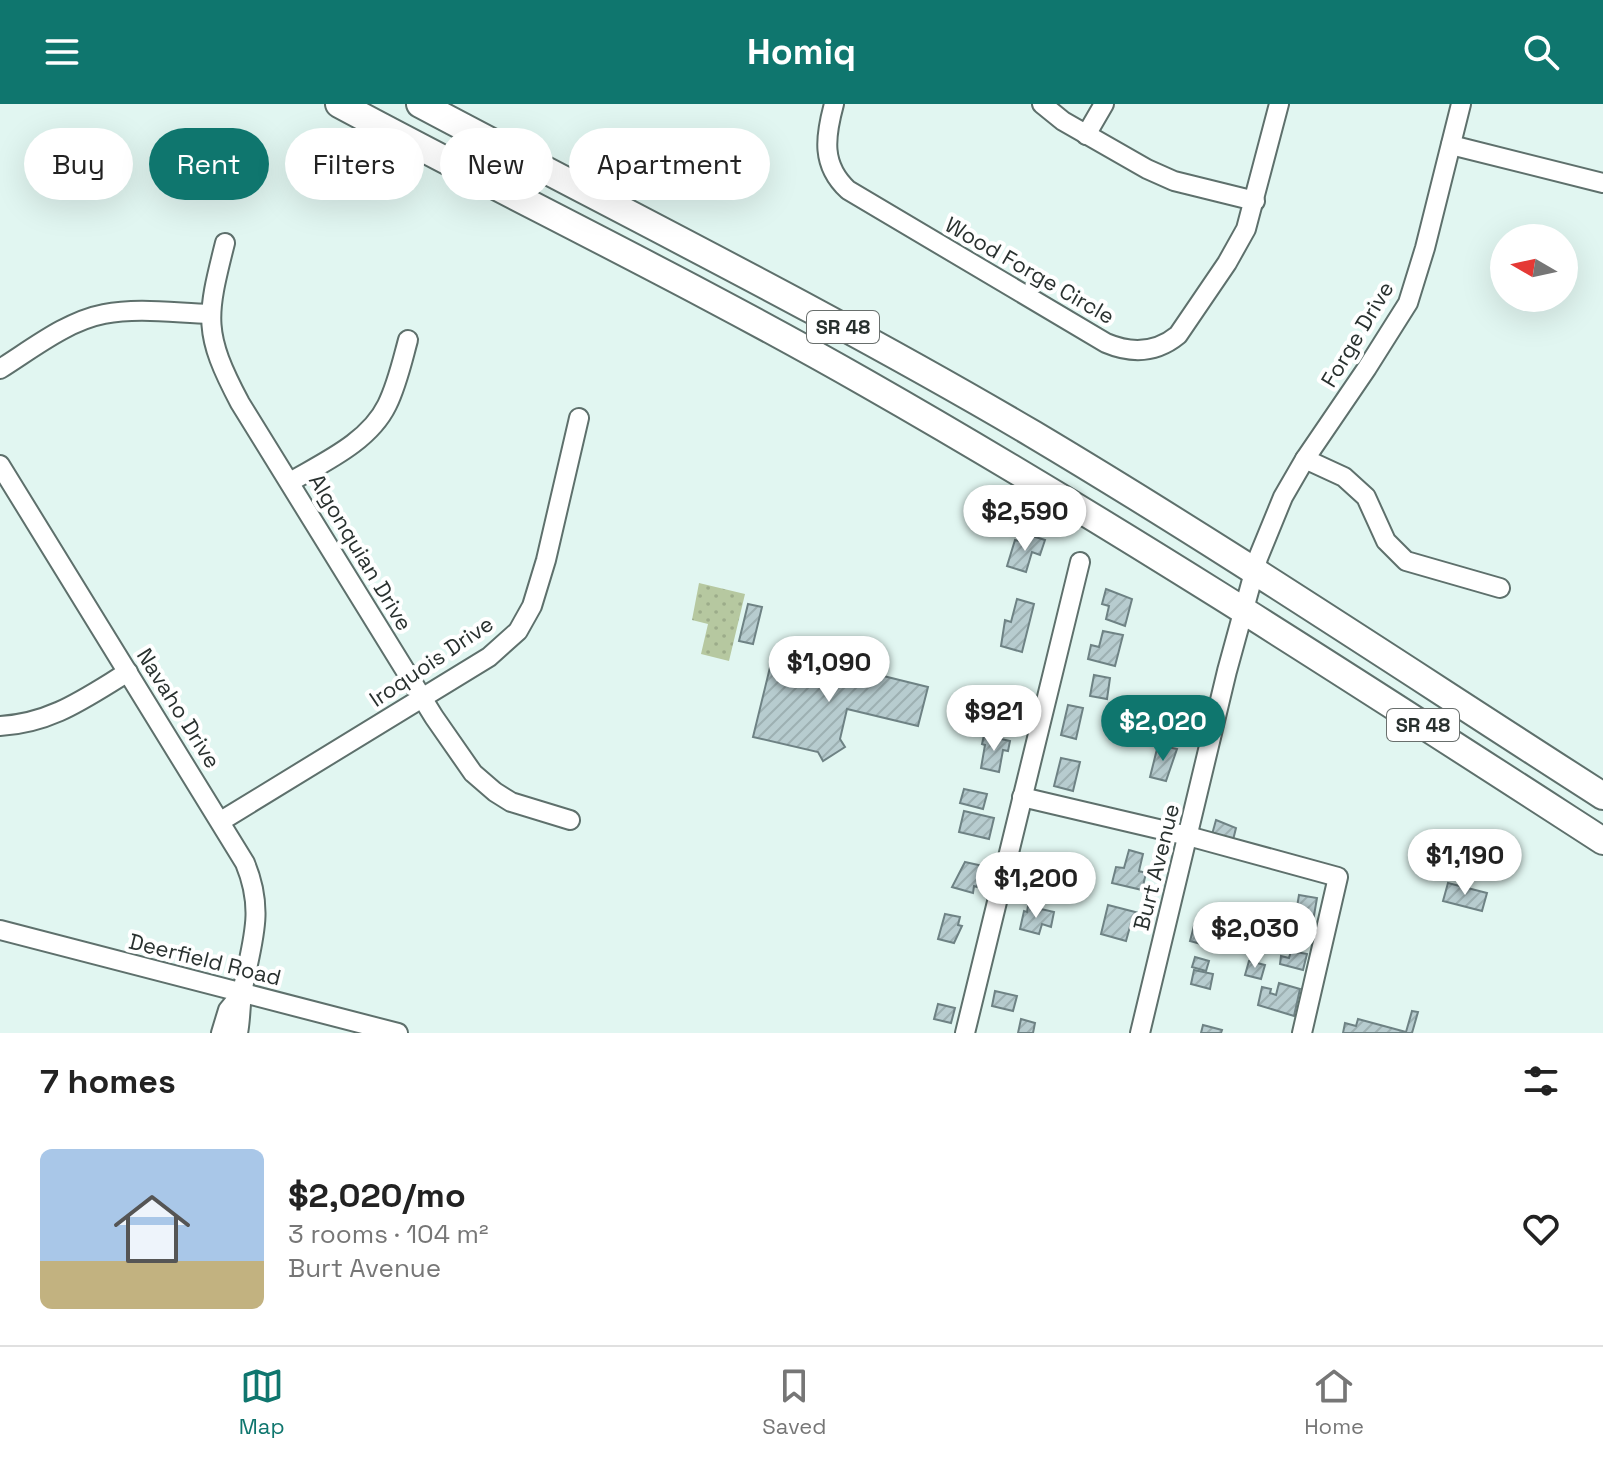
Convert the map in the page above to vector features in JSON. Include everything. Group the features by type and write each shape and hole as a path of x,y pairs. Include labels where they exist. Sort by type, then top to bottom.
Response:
{"highway":[{"name":"SR 48","path":"339,104 642,261 861,380 1065,499 1603,841"},
{"name":"SR 48","path":"420,104 698,248 933,377 1084,465 1603,796"}],"street":[{"name":"Wood Forge Circle","path":"834,104 826,149 831,167 848,190 1106,343 1124,350 1153,349 1178,335 1242,238 1255,201 1279,104"},
{"path":"1042,104 1063,121 1147,169 1174,181 1255,201"},
{"path":"1086,135 1104,104"},
{"name":"Forge Drive","path":"1254,572 1268,529 1305,459 1408,303 1461,104"},
{"path":"1451,145 1603,183"},
{"name":"Algonquian Drive","path":"225,243 210,314 212,341 222,368 290,482 455,750 480,780 511,802 570,820"},
{"path":"0,369 75,324 103,314 132,311 210,314"},
{"path":"290,482 360,438 376,422 395,388 408,340"},
{"name":"Iroquois Drive","path":"221,821 504,645 523,623 532,606 546,560 579,418"},
{"path":"1305,459 1344,477 1366,497 1386,541 1406,561 1500,588"},
{"name":"Navaho Drive","path":"2,474 245,863 256,899 255,935 242,993"},
{"path":"965,1033 1080,562"},
{"name":"Burt Avenue","path":"1140,1033 1254,572"},
{"path":"0,726 28,723 55,715 128,672"},
{"path":"1022,797 1188,836 1338,877 1302,1033"},
{"name":"Deerfield Road","path":"0,930 398,1033"},
{"path":"221,1033 228,1010 242,993"},
{"path":"238,1033 242,993"}],"green space":[{"path":"699,583 745,594 729,661 701,654 708,624 692,620"}],"building":[{"path":"1029,535 1045,540 1040,555 1032,552 1026,572 1007,566 1015,540 1026,543"},
{"path":"1106,589 1132,599 1125,626 1106,619 1109,606 1102,604"},
{"path":"1017,599 1034,604 1022,652 1001,646 1005,620 1011,622"},
{"path":"748,604 762,607 753,644 739,641"},
{"path":"1103,631 1123,635 1115,666 1088,659 1091,645 1099,647"},
{"path":"773,655 857,675 859,670 928,687 918,726 847,709 840,739 845,747 823,761 818,752 753,737"},
{"path":"1094,675 1110,678 1107,699 1090,696"},
{"path":"1068,705 1083,708 1076,739 1061,735"},
{"path":"984,735 1010,741 1008,751 1003,750 999,772 981,768"},
{"path":"1158,745 1177,749 1166,781 1150,777"},
{"path":"1061,758 1080,762 1073,791 1054,786"},
{"path":"964,789 987,794 983,809 960,803"},
{"path":"964,811 994,818 989,839 959,832"},
{"path":"1216,820 1236,828 1233,840 1211,838"},
{"path":"1129,850 1143,854 1139,871 1146,873 1142,890 1112,883 1116,867 1124,868"},
{"path":"1038,854 1056,858 1049,887 1031,883"},
{"path":"965,862 983,866 973,893 952,887"},
{"path":"1448,883 1487,893 1482,911 1443,901"},
{"path":"1299,895 1317,898 1311,933 1293,930"},
{"path":"1108,905 1139,913 1136,924 1131,923 1126,941 1101,934"},
{"path":"1028,906 1054,912 1051,927 1042,924 1039,934 1020,929"},
{"path":"945,914 960,917 958,925 962,926 954,943 938,939"},
{"path":"1194,926 1216,931 1212,947 1190,941"},
{"path":"1275,926 1287,929 1284,941 1272,938"},
{"path":"1291,951 1307,954 1303,970 1280,964 1281,956 1289,958"},
{"path":"1195,957 1209,961 1206,971 1192,967"},
{"path":"1249,961 1265,965 1261,979 1245,975"},
{"path":"1194,970 1213,974 1210,989 1191,984"},
{"path":"1279,983 1300,989 1294,1016 1258,1005 1262,987 1271,989 1270,993 1276,995"},
{"path":"995,991 1017,996 1013,1011 992,1006"},
{"path":"938,1004 955,1008 951,1023 934,1019"},
{"path":"1412,1011 1418,1012 1412,1033 1343,1033 1345,1023 1356,1026 1358,1019 1406,1032"},
{"path":"1021,1019 1035,1023 1033,1033 1018,1033"},
{"path":"1203,1025 1222,1030 1221,1033 1201,1033"}]}
